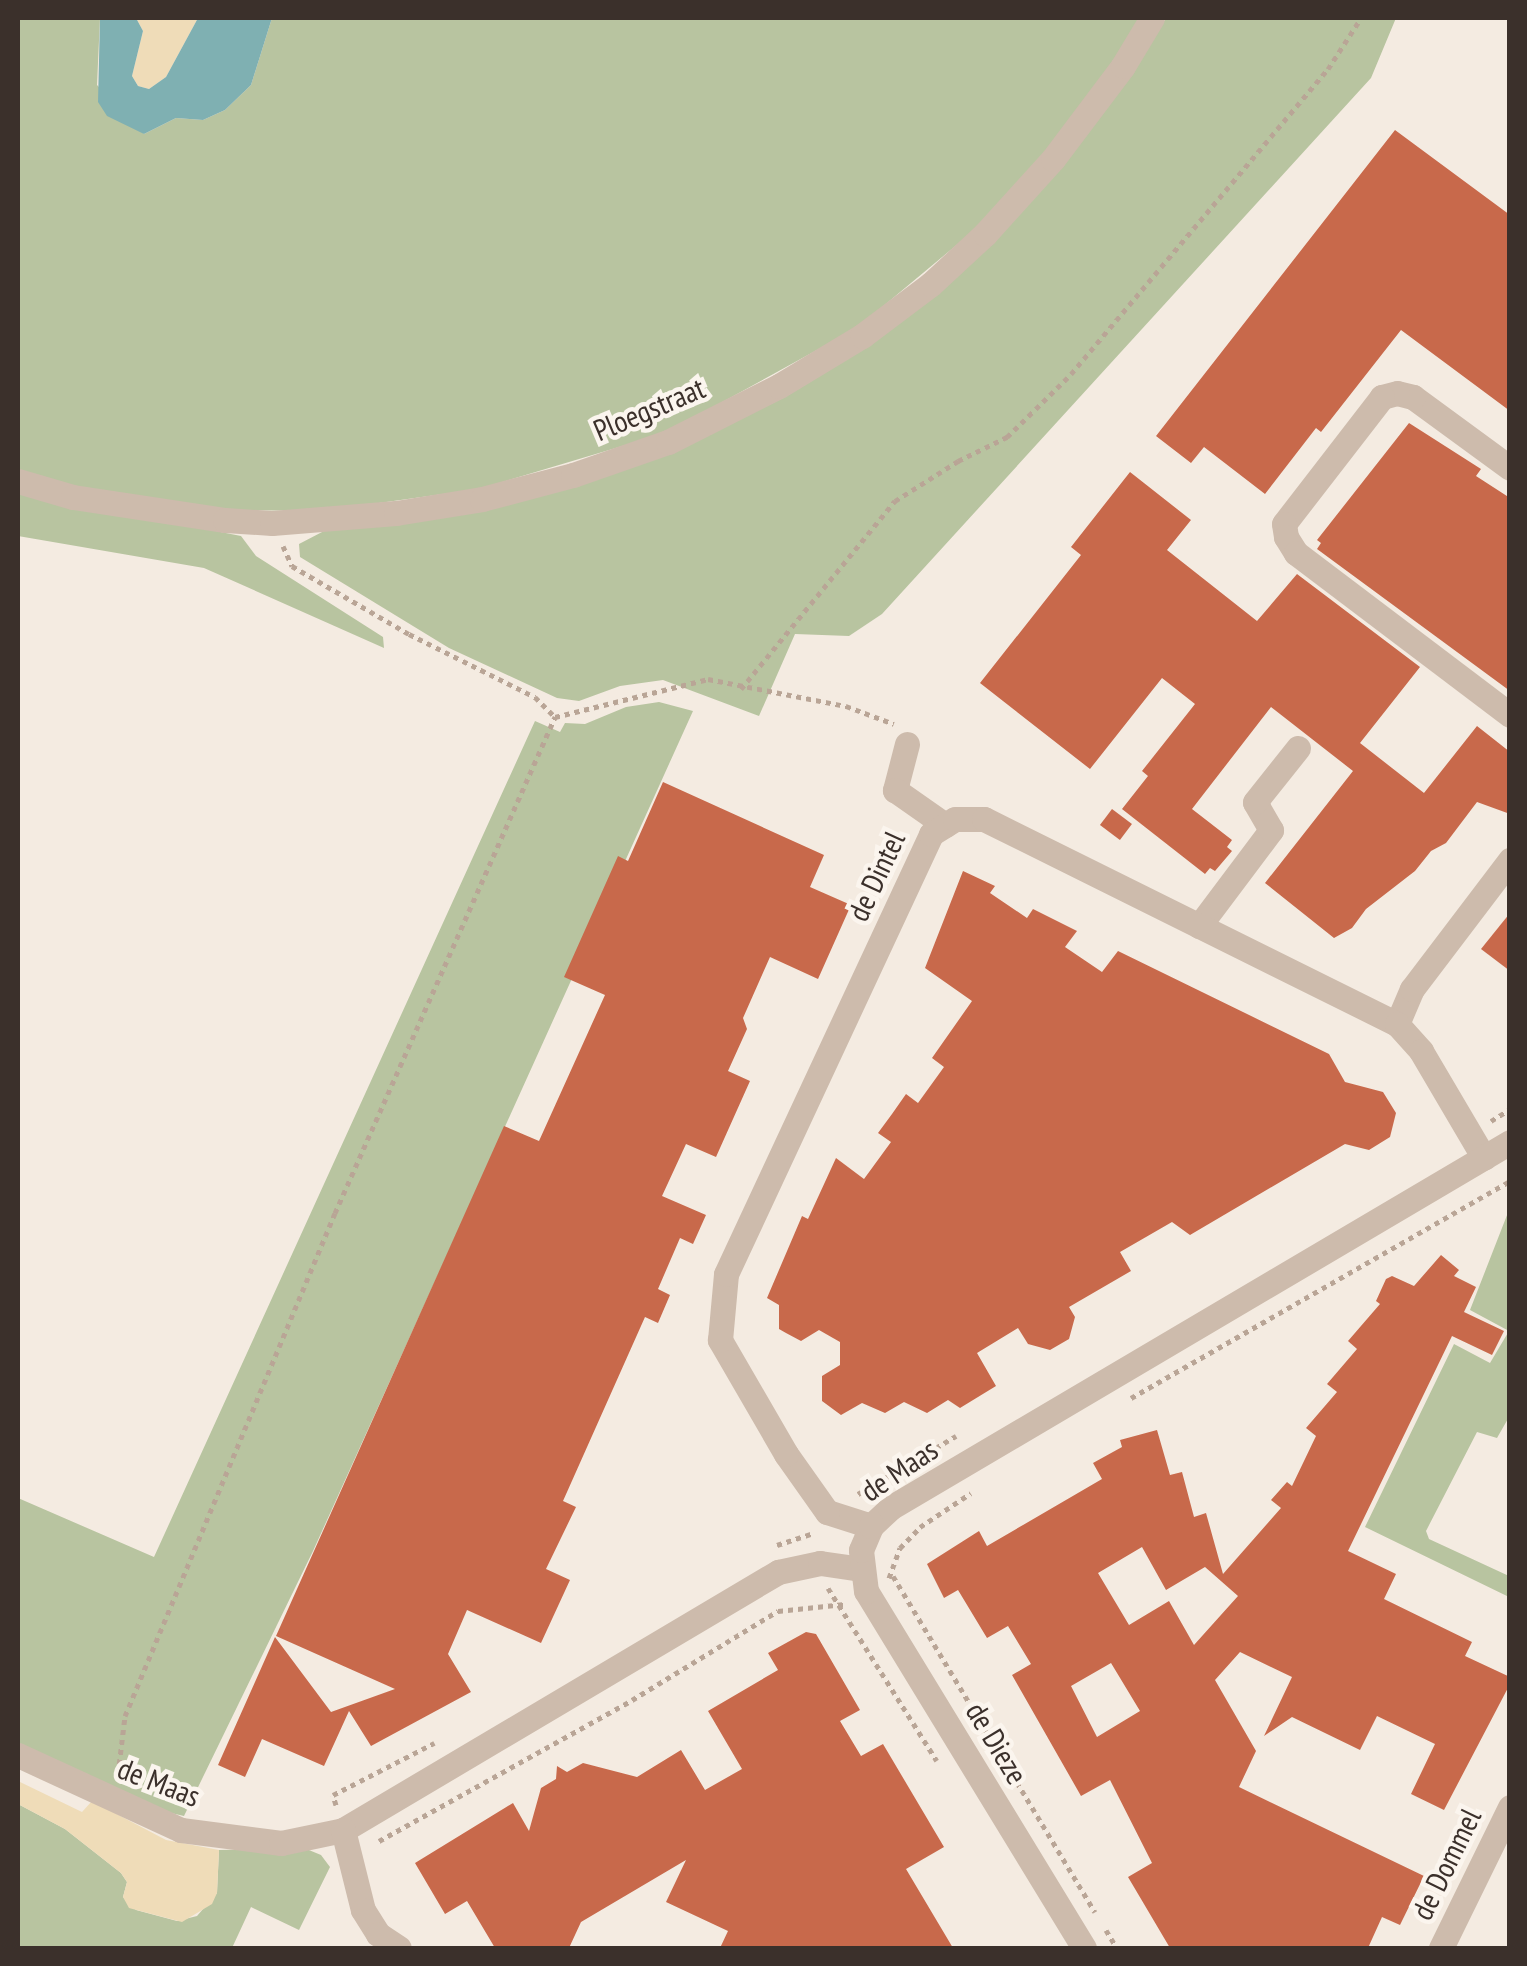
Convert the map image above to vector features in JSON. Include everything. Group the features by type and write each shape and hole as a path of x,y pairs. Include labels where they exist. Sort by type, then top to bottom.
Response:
{"street":[{"name":"Ploegstraat","path":"18,482 74,497 225,520 272,523 396,513 482,499 572,476 668,442 779,386 862,336 931,284 985,234 1053,159 1123,66 1152,18"},
{"path":"1510,468 1414,397 1397,392 1382,397 1284,524 1286,537 1296,553 1510,715"},
{"path":"907,744 896,790 946,824"},
{"path":"1199,926 1271,830 1255,802 1298,748"},
{"name":"de Dintel","path":"871,1526 827,1512 786,1454 720,1340 726,1274 931,834 955,818 984,819 1397,1024 1421,1051 1484,1158"},
{"path":"1397,1024 1412,989 1510,860"},
{"name":"de Maas","path":"18,1755 115,1803 181,1830 281,1843 343,1830 778,1572 820,1563 861,1570 861,1550 871,1526 890,1508 1510,1142"},
{"name":"de Dieze","path":"861,1570 866,1591 1084,1948"},
{"name":"de Dommel","path":"1442,1948 1510,1807"},
{"path":"343,1830 362,1910 378,1934 399,1948"}],"path":[{"path":"741,689 895,502 958,461 1006,437 1071,374 1328,70 1362,18"},
{"path":"272,523 292,566 410,634 535,697 555,716"},
{"path":"555,716 708,679 741,689 846,706 905,729 907,744"},
{"path":"115,1803 125,1716 334,1213 555,716"},
{"path":"1121,1404 1510,1181"},
{"name":"de Maas","path":"893,1576 900,1548 920,1526 981,1486"},
{"name":"de Dieze","path":"893,1576 1117,1948"},
{"path":"343,1830 374,1843 778,1611 839,1608"}],"green space":[{"path":"18,18 100,18 97,85 144,134 176,118 203,120 225,110 251,85 272,18 1143,18 1048,153 977,228 857,328 666,433 479,489 322,511 233,510 73,488 18,472"},
{"path":"1166,18 1396,18 1371,78 882,614 849,636 795,634 759,716 663,680 620,686 579,701 557,698 449,648 300,557 299,544 324,531 674,451 785,397 869,346 1133,72"},
{"path":"18,492 241,536 256,556 383,637 384,648 204,568 18,536"},
{"path":"659,702 693,711 313,1551 184,1816 149,1808 18,1747 18,1498 154,1557 535,721 560,732 565,723 585,724 626,707"},
{"path":"1509,1210 1509,1331 1470,1310"},
{"path":"1509,1331 1509,1417 1497,1438 1477,1432 1426,1531 1429,1539 1509,1576 1509,1597 1365,1527 1454,1344 1490,1363"},
{"path":"18,1804 65,1829 121,1873 127,1882 123,1897 136,1910 177,1921 197,1916 217,1893 219,1850 304,1848 321,1855 330,1867 299,1930 251,1907 232,1948 18,1948"}],"sand":[{"path":"136,18 198,18 166,77 149,89 138,86 132,76 143,31"},
{"path":"18,1781 82,1812 92,1801 166,1840 219,1850 217,1893 212,1904 182,1922 129,1908 123,1897 127,1882 121,1873 65,1829 18,1804"}],"water":[{"path":"100,18 136,18 143,31 132,76 138,86 149,89 166,77 198,18 272,18 251,85 225,110 203,120 176,118 144,134 107,116 98,102"}],"building":[{"path":"1395,130 1510,215 1510,411 1401,330 1321,432 1316,428 1265,494 1204,447 1191,463 1156,436"},
{"path":"1409,423 1481,469 1476,476 1510,498 1510,691 1317,549 1321,543 1317,540"},
{"path":"1130,472 1191,520 1167,550 1257,621 1297,574 1420,667 1360,743 1424,793 1477,726 1510,752 1510,814 1477,802 1446,843 1431,851 1415,871 1366,909 1352,928 1334,938 1265,883 1353,771 1271,707 1192,809 1232,840 1227,847 1232,851 1215,871 1210,868 1205,874 1122,809 1148,776 1142,771 1195,704 1162,678 1090,769 980,683 1081,555 1071,547"},
{"path":"663,782 824,855 810,887 851,905 818,979 770,957 743,1018 747,1029 728,1071 750,1081 716,1157 686,1144 662,1196 706,1215 693,1244 680,1238 658,1289 670,1295 658,1323 645,1317 563,1501 576,1507 546,1569 570,1580 541,1643 467,1610 448,1654 471,1692 371,1746 349,1711 324,1766 262,1739 245,1777 218,1765 275,1637 331,1712 395,1689 276,1636 504,1126 539,1141 605,995 564,977 618,856 628,861"},
{"path":"1112,809 1132,824 1120,840 1100,825"},
{"path":"963,871 995,886 990,893 1027,918 1033,909 1077,931 1065,947 1102,972 1118,951 1329,1054 1345,1082 1383,1092 1396,1113 1390,1137 1369,1150 1345,1144 1190,1235 1172,1222 1120,1252 1131,1271 1069,1307 1075,1317 1069,1339 1050,1350 1028,1344 1018,1328 977,1353 996,1386 960,1408 948,1400 927,1413 904,1402 885,1413 862,1403 841,1415 822,1401 822,1376 840,1365 840,1342 819,1330 801,1341 779,1329 779,1305 767,1298 802,1216 808,1219 836,1158 864,1179 891,1142 878,1133 906,1094 918,1103 944,1067 932,1058 972,1001 925,968"},
{"path":"1510,913 1510,971 1481,949"},
{"path":"1441,1255 1459,1270 1454,1276 1476,1287 1464,1312 1504,1331 1492,1355 1452,1336 1348,1551 1396,1574 1384,1599 1472,1642 1465,1656 1510,1677 1510,1684 1444,1810 1411,1794 1435,1744 1377,1716 1360,1750 1292,1717 1264,1736 1292,1677 1240,1652 1215,1680 1256,1751 1239,1787 1424,1876 1400,1925 1382,1917 1368,1948 1170,1948 1128,1877 1152,1863 1110,1780 1081,1796 1012,1675 1031,1664 1008,1626 987,1638 958,1590 944,1598 927,1564 979,1531 987,1546 1102,1479 1093,1463 1122,1447 1120,1440 1157,1430 1170,1475 1182,1472 1194,1517 1206,1513 1223,1574 1281,1508 1271,1500 1287,1482 1292,1486 1316,1436 1306,1428 1337,1392 1327,1384 1357,1349 1348,1341 1380,1304 1376,1301 1386,1279 1392,1276 1414,1286","holes":["1142,1547 1166,1590 1205,1567 1238,1596 1194,1645 1169,1601 1129,1625 1098,1573","1111,1663 1140,1711 1097,1737 1071,1686"]},
{"path":"806,1632 816,1634 860,1710 840,1721 861,1756 883,1744 944,1847 906,1869 953,1948 720,1948 728,1931 666,1902 686,1860 581,1922 569,1948 495,1948 467,1901 445,1914 415,1863 513,1803 529,1831 541,1788 556,1779 557,1766 567,1772 583,1763 637,1777 681,1750 705,1790 742,1769 708,1711 778,1670 768,1653"}]}
